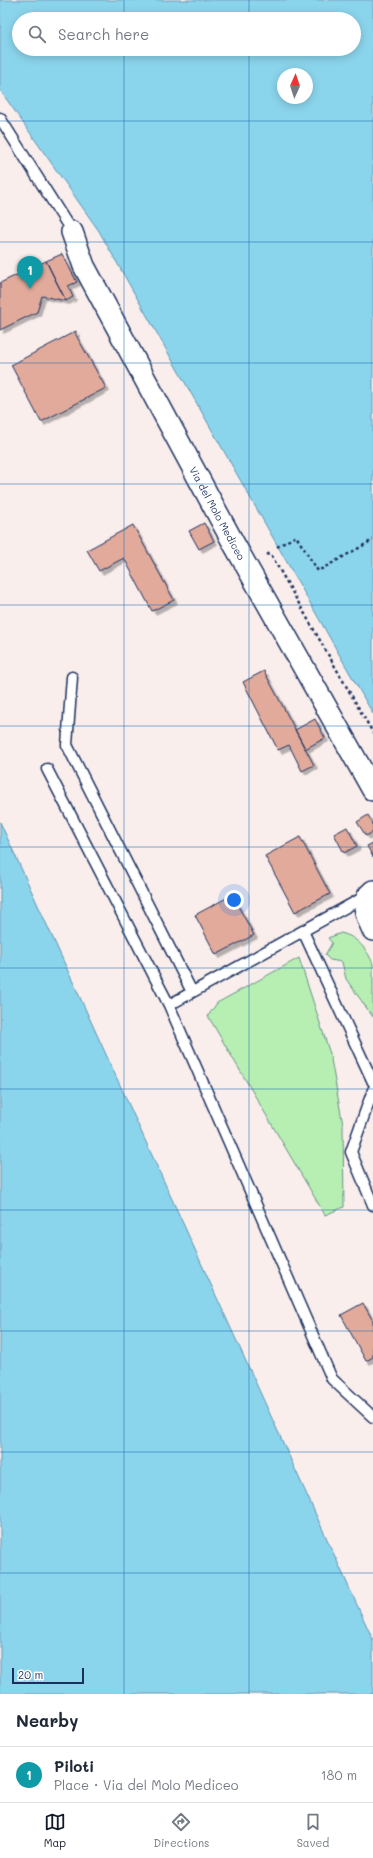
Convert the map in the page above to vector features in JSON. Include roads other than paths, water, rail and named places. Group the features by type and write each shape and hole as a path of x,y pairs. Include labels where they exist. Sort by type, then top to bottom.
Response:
{"street":[{"name":"Via del Molo Mediceo","path":"72,232 88,273 234,544 373,790"},
{"path":"371,893 366,900 365,912 373,930"}],"lane":[{"path":"0,118 72,232"},
{"path":"72,677 67,745 192,992"},
{"path":"47,769 169,1005 332,1379 373,1417"},
{"path":"169,1005 371,893"},
{"path":"303,931 373,1082"},
{"path":"373,1090 351,1152 373,1204"}],"water":[{"path":"0,0 373,0 373,714 99,231 0,90"},
{"path":"0,822 373,1640 373,1694 0,1694"}],"place":[{"name":"Piloti","path":"30,289"}]}
